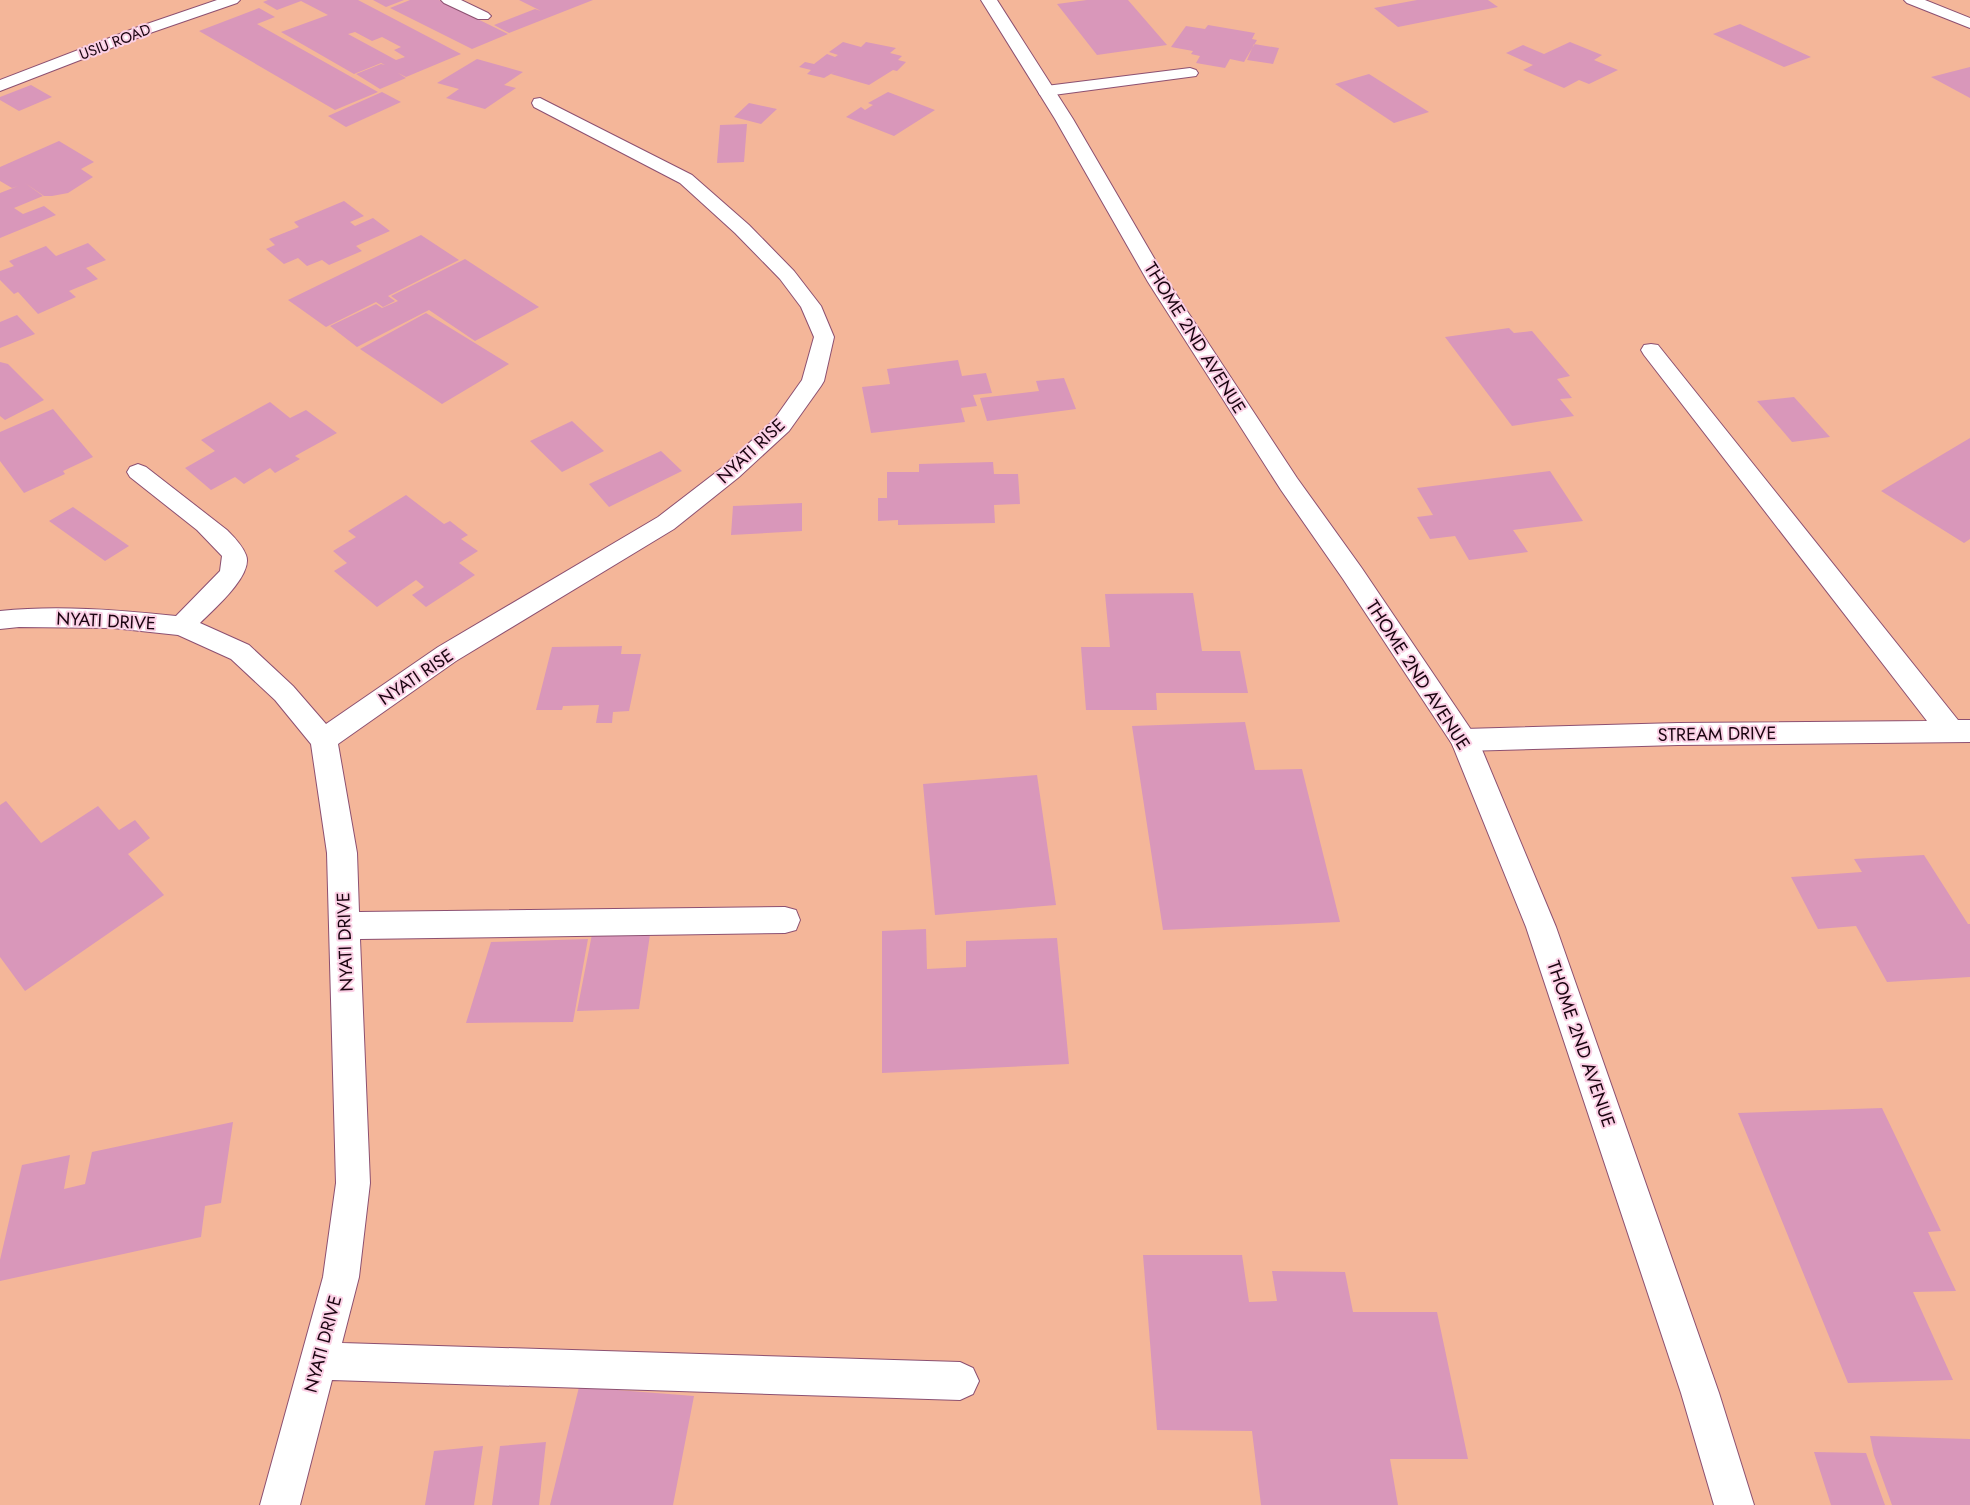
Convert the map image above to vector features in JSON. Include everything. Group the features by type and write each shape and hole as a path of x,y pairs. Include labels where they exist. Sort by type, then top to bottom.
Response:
{"street":[{"name":"USIU ROAD","path":"0,86 144,30 232,0"},
{"path":"449,0 483,16"},
{"name":"THOME 2ND AVENUE","path":"989,0 1046,91 1158,282 1289,484 1352,573 1464,740 1541,927 1697,1384 1734,1505"},
{"path":"1912,0 1970,23"},
{"path":"1046,91 1190,73"},
{"name":"NYATI RISE","path":"324,740 447,654 666,523 731,472 781,426 813,381 824,336 811,306 787,275 755,242 686,179 540,103"},
{"path":"1651,350 1960,731"},
{"path":"138,472 220,537 234,555 234,570 229,577 182,626"},
{"name":"NYATI DRIVE","path":"0,620 19,618 113,619 182,626 240,652 284,693 324,740 342,853 353,1183 341,1277 280,1505"},
{"name":"STREAM DRIVE","path":"1464,740 1678,734 1960,731"},
{"path":"344,926 785,920"},
{"path":"318,1362 960,1380"}],"shaded area":[{"path":"0,0 1970,0 1970,1505 0,1505"}],"building":[{"path":"268,0 358,0 461,54 406,77 398,73 406,78 380,89 356,74 381,64 385,65 381,63 354,74 281,32 328,15 301,1 277,10 263,2","holes":["355,32 372,41 382,37 401,47 394,50 405,57 396,60 348,34"]},
{"path":"373,0 404,0 386,7"},
{"path":"410,0 439,0 508,34 472,49 390,8"},
{"path":"519,0 593,0 509,33 494,25 535,9 541,11"},
{"path":"1087,0 1128,0 1167,45 1097,55 1057,4"},
{"path":"1417,0 1488,0 1498,7 1398,27 1374,8"},
{"path":"259,8 275,17 257,24 378,92 335,110 199,31"},
{"path":"1740,24 1811,57 1784,67 1713,34"},
{"path":"1208,25 1255,33 1252,39 1257,40 1244,62 1230,59 1225,68 1196,63 1200,56 1191,54 1193,51 1171,47 1186,26 1205,29"},
{"path":"843,42 861,47 866,42 896,48 890,53 902,56 898,60 906,62 897,71 893,70 869,85 831,74 839,69 824,78 807,74 811,70 799,67 805,62 814,64 827,54 835,57 838,55 829,52"},
{"path":"1570,42 1602,55 1594,60 1618,70 1589,84 1579,80 1564,88 1523,70 1533,65 1506,53 1523,45 1544,54"},
{"path":"1254,44 1279,48 1273,64 1247,60"},
{"path":"477,59 523,72 504,85 516,88 485,109 446,98 459,89 437,83"},
{"path":"1970,67 1970,98 1931,77"},
{"path":"1369,74 1429,112 1394,123 1335,84"},
{"path":"31,85 52,97 19,111 0,100 0,97"},
{"path":"382,92 401,102 346,127 328,116"},
{"path":"888,92 935,110 894,136 846,117 861,107 865,110 873,105 868,103"},
{"path":"749,103 777,109 761,124 734,117"},
{"path":"747,124 744,162 717,163 720,125"},
{"path":"59,141 94,162 81,169 93,177 68,193 52,196 44,196 25,183 43,196 14,208 23,214 44,206 56,215 0,238 0,193 18,186 12,188 0,181 0,167"},
{"path":"344,201 364,216 350,222 355,226 373,218 390,231 356,246 362,251 329,265 322,260 307,266 298,258 284,264 266,249 275,245 269,239 299,227 294,222"},
{"path":"421,235 459,260 388,296 395,301 383,307 376,302 326,327 288,300"},
{"path":"88,243 106,260 86,268 98,279 69,291 76,297 38,314 18,292 14,294 0,280 0,271 14,266 9,261 46,246 56,256"},
{"path":"465,259 539,307 475,341 429,310 357,347 330,326 376,304 382,308 398,301 391,296"},
{"path":"426,313 509,364 442,404 360,349"},
{"path":"17,315 35,334 0,348 0,322"},
{"path":"1509,328 1514,333 1532,331 1570,376 1557,379 1572,398 1560,399 1574,416 1512,426 1445,337"},
{"path":"958,360 962,376 986,373 992,393 973,395 977,406 961,408 965,422 871,433 862,387 890,384 887,369"},
{"path":"0,362 8,364 44,400 5,420 0,416"},
{"path":"1064,378 1076,409 987,421 980,398 1039,391 1036,381"},
{"path":"1794,397 1830,437 1792,442 1757,401"},
{"path":"270,402 290,418 306,410 337,433 295,456 300,459 275,473 270,468 244,484 235,477 211,490 185,468 215,451 201,440"},
{"path":"53,409 93,457 63,471 65,474 24,493 0,461 0,432"},
{"path":"572,421 604,451 562,472 530,441"},
{"path":"1970,438 1970,539 1964,543 1881,491"},
{"path":"661,451 682,471 609,507 589,484"},
{"path":"993,462 994,474 1018,474 1020,504 994,505 995,523 898,525 898,520 878,521 878,498 887,498 887,472 919,472 919,464"},
{"path":"1550,471 1583,521 1513,530 1528,552 1469,560 1455,536 1430,539 1417,517 1433,515 1417,488"},
{"path":"406,495 444,524 450,521 468,535 461,539 478,551 459,563 475,575 426,607 412,595 424,587 416,580 377,607 334,571 347,563 333,551 356,537 348,531"},
{"path":"802,503 802,531 731,535 733,506"},
{"path":"73,507 129,546 105,561 49,521"},
{"path":"1193,593 1202,651 1240,651 1248,693 1156,693 1157,710 1086,710 1081,647 1110,647 1105,594"},
{"path":"622,646 621,654 641,654 629,711 613,712 612,723 596,723 599,705 563,706 562,710 536,710 552,647"},
{"path":"1245,722 1255,770 1302,769 1340,922 1163,930 1132,726"},
{"path":"1037,775 1056,905 935,915 923,784"},
{"path":"6,801 41,843 98,806 119,830 135,820 150,838 128,854 164,895 25,991 0,957 0,805"},
{"path":"1924,855 1968,924 1970,924 1970,977 1887,982 1856,926 1818,929 1791,877 1862,872 1854,859"},
{"path":"651,928 639,1009 577,1011 593,929"},
{"path":"926,929 927,969 966,967 966,941 1057,938 1069,1064 882,1073 882,931"},
{"path":"588,939 573,1022 466,1023 491,942"},
{"path":"1882,1108 1941,1231 1928,1232 1956,1291 1913,1292 1953,1380 1848,1383 1738,1113"},
{"path":"233,1122 221,1203 205,1206 201,1237 0,1281 0,1260 22,1165 70,1155 64,1189 85,1184 92,1152"},
{"path":"1143,1255 1242,1255 1249,1302 1277,1301 1272,1271 1345,1272 1353,1312 1437,1312 1468,1459 1390,1459 1398,1505 1261,1505 1252,1431 1157,1430"},
{"path":"579,1387 694,1396 673,1505 550,1505"},
{"path":"1870,1436 1970,1439 1970,1505 1892,1505 1874,1455"},
{"path":"546,1442 539,1505 492,1505 500,1446"},
{"path":"483,1446 474,1505 425,1505 434,1451"},
{"path":"1814,1452 1866,1453 1885,1505 1831,1505"}]}
